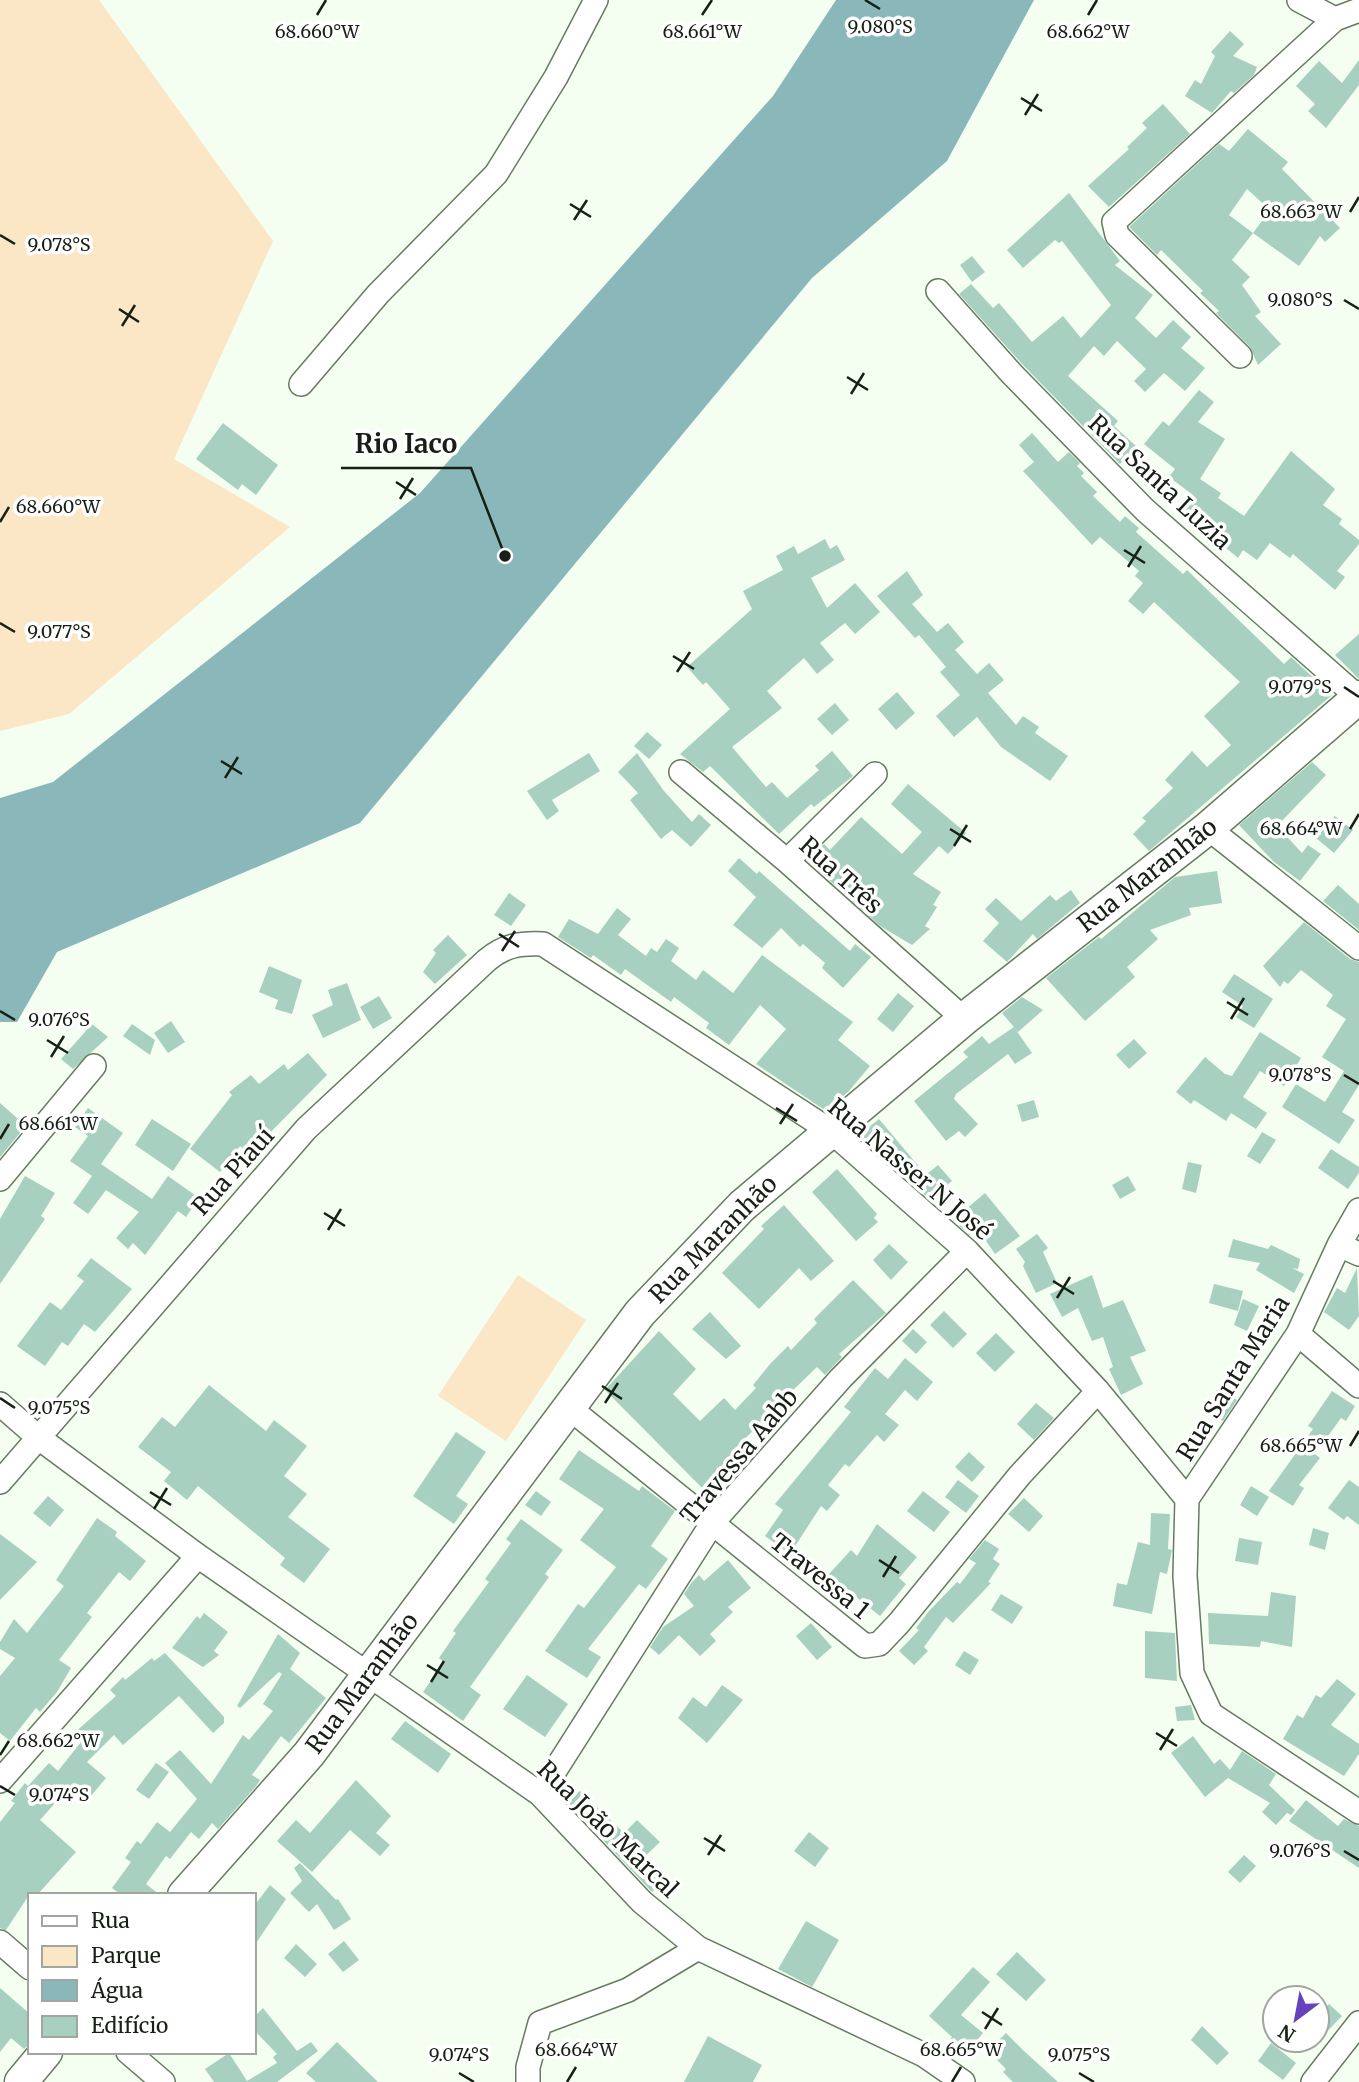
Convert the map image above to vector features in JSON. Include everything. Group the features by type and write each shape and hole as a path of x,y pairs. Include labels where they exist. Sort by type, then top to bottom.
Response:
{"street":[{"path":"302,384 405,264 496,174 556,77 596,0"},
{"path":"1299,0 1335,19"},
{"path":"1240,356 1117,235 1114,222 1335,19 1359,10"},
{"name":"Rua Santa Luzia","path":"938,291 1012,374 1145,510 1359,698"},
{"name":"Rua Maranhão","path":"186,1893 309,1754 640,1313 741,1206 964,1019 1208,828 1359,698"},
{"name":"Rua Três","path":"681,772 787,861 964,1019"},
{"path":"787,861 876,774"},
{"path":"1208,828 1359,948"},
{"name":"Rua Piauí","path":"0,1482 236,1206 306,1129 501,948 527,943 543,944"},
{"name":"Rua Nasser N José","path":"543,944 832,1132 967,1251 1098,1391 1187,1499"},
{"path":"0,1179 94,1066"},
{"name":"Rua Santa Maria","path":"1187,1499 1298,1334 1349,1250 1359,1210"},
{"name":"Travessa Aabb","path":"540,1794 713,1522 824,1396 967,1251"},
{"path":"1298,1334 1359,1386"},
{"name":"Travessa 1","path":"568,1407 865,1646 879,1644 1020,1475 1098,1391"},
{"name":"Rua João Marcal","path":"0,1404 39,1438 198,1556 540,1794 642,1902 698,1948 924,2055 963,2082"},
{"path":"1187,1499 1185,1576 1192,1674 1211,1714 1359,1812"},
{"path":"0,1781 198,1556"},
{"path":"0,1942 28,1966"},
{"path":"528,2082 528,2067 540,2023 628,1990 698,1948"},
{"path":"1313,2082 1359,2023"},
{"path":"21,2082 45,2054"},
{"path":"130,2054 163,2082"}],"green space":[{"path":"0,0 99,0 273,241 174,459 290,527 69,714 0,731"},
{"path":"518,1275 586,1320 506,1441 438,1396"}],"water":[{"path":"836,0 1034,0 947,161 812,278 360,823 57,952 17,1022 0,1022 0,798 53,782 420,493 773,96"}],"building":[{"path":"1230,31 1244,44 1233,56 1257,67 1254,75 1234,93 1231,91 1212,113 1185,96 1195,80 1201,84 1215,56 1211,52"},
{"path":"1359,60 1359,85 1326,128 1308,111 1315,104 1296,86 1319,61 1342,83"},
{"path":"1163,104 1190,134 1109,207 1088,186 1129,149 1127,147 1147,128 1142,123"},
{"path":"1248,129 1288,162 1282,169 1340,228 1325,242 1320,236 1299,266 1253,233 1232,260 1250,277 1242,285 1261,312 1255,316 1281,344 1258,365 1250,347 1216,313 1219,311 1200,293 1203,291 1161,250 1157,255 1129,227 1219,144 1229,151","holes":["1247,189 1270,210 1253,233 1229,215"]},
{"path":"1069,193 1120,261 1115,265 1153,295 1135,318 1156,338 1173,320 1191,337 1181,348 1205,368 1185,391 1164,373 1145,392 1134,381 1146,369 1117,341 1104,356 1094,346 1068,376 1118,421 1114,426 1136,446 1120,464 1022,364 959,294 971,284 993,308 999,303 1032,342 1063,316 1081,338 1111,305 1062,241 1059,243 1055,240 1023,268 1007,250"},
{"path":"972,256 985,272 972,282 960,265"},
{"path":"1199,390 1214,402 1198,422 1225,439 1200,479 1221,493 1218,498 1244,516 1291,451 1335,489 1323,505 1342,519 1339,524 1359,540 1359,544 1337,571 1345,577 1335,590 1293,554 1290,558 1270,543 1257,560 1243,550 1238,558 1205,530 1207,527 1179,507 1189,492 1169,477 1175,469 1144,444 1163,421 1169,426"},
{"path":"223,423 278,465 256,495 242,484 238,490 196,459"},
{"path":"1032,433 1058,462 1069,452 1080,463 1077,466 1084,473 1081,476 1097,492 1093,496 1120,522 1125,516 1139,528 1136,532 1183,574 1187,570 1284,664 1291,657 1332,695 1149,851 1133,834 1146,821 1142,818 1173,788 1165,780 1192,751 1207,767 1231,745 1204,716 1240,682 1154,602 1143,614 1128,601 1143,583 1135,576 1139,571 1100,537 1092,545 1023,471 1034,462 1019,445"},
{"path":"825,539 830,549 837,545 845,560 811,578 827,608 855,583 880,612 855,634 845,623 820,643 834,660 817,674 804,658 767,691 782,708 732,747 766,787 772,782 787,798 819,770 815,766 832,751 853,776 814,807 811,804 779,834 710,766 703,772 680,754 730,709 706,682 703,685 687,667 752,609 743,591 783,570 776,556 794,546 798,554"},
{"path":"907,571 923,595 912,604 937,632 948,623 964,642 955,650 977,674 989,663 1004,680 988,693 1016,725 1023,716 1039,727 1035,733 1068,756 1050,781 1001,747 977,717 954,737 936,716 960,695 940,672 946,667 919,635 915,638 877,596"},
{"path":"1359,634 1359,679 1335,655"},
{"path":"897,692 915,713 896,730 878,709"},
{"path":"835,703 849,720 832,735 817,719"},
{"path":"647,732 662,745 649,759 634,746"},
{"path":"589,753 600,771 552,800 559,811 547,820 527,791"},
{"path":"637,753 664,791 692,822 699,814 711,825 691,847 672,830 661,839 630,800 638,793 618,772"},
{"path":"1312,762 1326,775 1277,826 1302,853 1308,845 1321,854 1300,881 1274,862 1239,825"},
{"path":"908,784 966,833 948,854 939,846 913,874 941,892 933,905 937,907 925,926 930,929 912,945 880,926 807,860 824,844 830,850 861,817 902,854 922,832 891,804"},
{"path":"1335,816 1353,830 1334,853 1316,838"},
{"path":"739,858 757,874 759,871 850,951 855,944 871,957 843,988 822,968 825,963 803,944 800,947 781,928 762,948 733,925 756,897 728,871"},
{"path":"1217,871 1222,903 1189,908 1191,915 1150,930 1158,939 1127,967 1135,977 1085,1021 1046,978 1099,937 1101,939 1175,877"},
{"path":"1338,885 1359,904 1359,930 1323,901"},
{"path":"1071,890 1080,903 1037,939 1033,934 1007,962 983,941 999,923 985,909 996,898 1021,921 1050,895 1056,901"},
{"path":"509,893 526,905 511,926 494,915"},
{"path":"617,908 631,919 618,935 646,956 651,948 657,952 666,939 679,948 671,961 696,980 703,970 733,993 762,955 853,1022 838,1040 870,1066 848,1092 826,1111 756,1064 786,1029 760,1005 729,1045 706,1028 709,1023 674,997 671,1002 625,969 621,975 593,955 591,958 558,937 569,919 598,934"},
{"path":"1304,922 1350,959 1359,962 1359,1085 1342,1112 1355,1120 1339,1144 1282,1107 1296,1084 1325,1102 1344,1071 1322,1057 1346,1019 1326,1006 1333,995 1301,970 1288,984 1284,981 1280,987 1263,966"},
{"path":"448,935 467,955 435,984 423,972 436,953 433,950"},
{"path":"269,966 302,980 292,1014 275,1009 278,1000 259,992"},
{"path":"1234,974 1273,999 1254,1028 1236,1017 1243,1006 1222,992"},
{"path":"347,983 361,1020 323,1038 312,1015 333,1005 328,990"},
{"path":"898,993 914,1006 893,1032 877,1019"},
{"path":"379,996 392,1018 373,1029 360,1007"},
{"path":"1022,997 1043,1010 1018,1032 1002,1013"},
{"path":"171,1021 185,1042 168,1053 154,1033"},
{"path":"92,1024 108,1037 73,1069 61,1059"},
{"path":"132,1024 155,1040 150,1055 123,1036"},
{"path":"1014,1027 1032,1053 1015,1064 1008,1054 956,1094 954,1099 978,1124 965,1137 959,1131 946,1141 914,1101 968,1057 963,1052 982,1036 989,1044"},
{"path":"1260,1032 1301,1058 1284,1086 1260,1071 1243,1097 1267,1113 1256,1129 1231,1113 1226,1121 1194,1100 1191,1104 1176,1092 1205,1057 1225,1074 1232,1076"},
{"path":"1134,1039 1147,1053 1129,1069 1116,1055"},
{"path":"308,1053 327,1075 249,1154 240,1146 220,1172 190,1149 232,1095 229,1092 251,1075 259,1084 284,1064 288,1070"},
{"path":"1034,1100 1039,1117 1022,1122 1017,1105"},
{"path":"0,1103 26,1126 0,1157"},
{"path":"88,1108 123,1133 101,1164 152,1199 168,1176 199,1198 186,1217 178,1211 145,1255 133,1243 128,1249 116,1238 139,1212 106,1190 88,1214 73,1203 92,1176 70,1161 88,1136 75,1127"},
{"path":"152,1119 191,1144 173,1171 135,1145"},
{"path":"879,1119 926,1175 938,1165 952,1181 930,1200 858,1136"},
{"path":"1262,1132 1276,1140 1260,1164 1247,1156"},
{"path":"1331,1149 1359,1167 1359,1173 1348,1189 1318,1168"},
{"path":"1188,1162 1202,1165 1196,1193 1182,1189"},
{"path":"837,1169 877,1214 874,1218 878,1222 856,1241 812,1192"},
{"path":"25,1176 55,1193 41,1216 45,1219 0,1284 0,1219"},
{"path":"1128,1176 1136,1190 1120,1199 1112,1185"},
{"path":"985,1193 1020,1236 995,1254 977,1228 969,1235 953,1220"},
{"path":"784,1205 834,1261 811,1281 799,1268 759,1309 722,1273 764,1229 761,1226"},
{"path":"1037,1234 1048,1248 1043,1252 1057,1283 1036,1293 1023,1266 1025,1262 1016,1249"},
{"path":"1233,1239 1268,1249 1271,1245 1300,1259 1298,1269 1292,1268 1304,1274 1294,1293 1256,1270 1260,1263 1228,1257"},
{"path":"889,1244 908,1262 891,1280 873,1260"},
{"path":"91,1258 132,1289 95,1332 84,1324 68,1346 62,1342 45,1366 17,1346 50,1302 61,1310 84,1281 77,1276"},
{"path":"1357,1268 1359,1316 1349,1330 1324,1312 1337,1288 1345,1293"},
{"path":"1092,1275 1103,1308 1123,1300 1146,1351 1130,1357 1143,1384 1121,1395 1109,1369 1113,1367 1103,1337 1092,1341 1078,1308 1062,1317 1050,1294"},
{"path":"853,1280 886,1313 839,1354 842,1357 825,1375 817,1367 791,1392 796,1396 765,1431 759,1425 731,1452 743,1463 710,1496 605,1390 659,1331 696,1369 673,1394 700,1421 724,1398 735,1410 756,1388 753,1385 771,1363 788,1346 791,1350 817,1323 814,1319"},
{"path":"1214,1284 1243,1291 1238,1311 1209,1303"},
{"path":"1243,1299 1259,1306 1247,1331 1234,1325"},
{"path":"944,1311 967,1334 953,1348 930,1325"},
{"path":"710,1312 741,1346 726,1359 692,1329"},
{"path":"913,1329 927,1342 916,1354 902,1341"},
{"path":"996,1333 1015,1352 995,1372 976,1353"},
{"path":"905,1358 933,1382 917,1401 905,1390 885,1414 899,1425 884,1442 877,1435 849,1467 845,1464 828,1485 840,1495 827,1511 821,1506 790,1554 765,1536 783,1510 775,1504 851,1412 844,1407 875,1368 888,1379"},
{"path":"209,1385 266,1431 274,1420 307,1446 284,1476 307,1494 288,1517 330,1549 304,1583 280,1565 285,1558 198,1486 187,1500 164,1481 171,1472 138,1447 162,1417 175,1427"},
{"path":"1217,1389 1237,1400 1223,1421 1205,1411"},
{"path":"1332,1391 1355,1406 1346,1421 1341,1418 1315,1454 1320,1458 1299,1485 1304,1488 1293,1506 1269,1491 1313,1429 1308,1426"},
{"path":"1036,1403 1054,1418 1034,1440 1017,1424"},
{"path":"456,1432 486,1452 456,1496 468,1504 454,1524 413,1496"},
{"path":"579,1450 639,1491 642,1486 675,1511 651,1546 668,1559 646,1589 639,1584 588,1649 601,1657 587,1678 545,1651 578,1604 584,1608 616,1567 580,1540 604,1509 559,1479"},
{"path":"969,1452 985,1467 972,1482 955,1467"},
{"path":"958,1480 979,1496 966,1513 945,1497"},
{"path":"1349,1480 1359,1487 1359,1525 1347,1516 1344,1520 1328,1508"},
{"path":"1251,1486 1269,1497 1257,1516 1240,1505"},
{"path":"536,1491 551,1502 541,1516 525,1505"},
{"path":"923,1491 950,1512 934,1532 907,1511"},
{"path":"48,1496 64,1510 50,1527 33,1513"},
{"path":"1024,1498 1043,1516 1029,1532 1008,1514"},
{"path":"1151,1513 1170,1514 1168,1549 1172,1550 1167,1574 1160,1572 1152,1614 1113,1606 1117,1583 1127,1585 1138,1542 1150,1545"},
{"path":"97,1518 117,1532 115,1536 146,1561 130,1581 119,1572 87,1613 92,1617 59,1660 71,1668 57,1692 40,1712 36,1708 10,1741 0,1733 0,1676 15,1658 0,1649 0,1642 14,1619 27,1633 64,1586 56,1580"},
{"path":"521,1519 563,1550 545,1574 549,1577 470,1687 481,1695 463,1721 423,1692 444,1662 439,1658 456,1633 453,1631 489,1582 485,1579 511,1543 506,1539"},
{"path":"877,1524 917,1557 899,1578 906,1584 880,1616 855,1596 842,1609 819,1585 851,1550 857,1556"},
{"path":"1313,1528 1329,1533 1325,1550 1309,1545"},
{"path":"0,1534 37,1562 0,1600"},
{"path":"1239,1538 1262,1542 1258,1565 1235,1561"},
{"path":"985,1540 999,1549 993,1559 1000,1564 988,1582 991,1583 953,1623 946,1617 924,1647 928,1651 914,1665 899,1651 919,1630 916,1628 929,1611 957,1582 960,1584 976,1563 969,1559"},
{"path":"728,1560 751,1588 728,1607 733,1612 710,1634 716,1641 700,1656 679,1635 659,1655 650,1647 663,1627 694,1606 684,1594 692,1582 699,1575 704,1581"},
{"path":"1271,1592 1296,1596 1292,1647 1261,1641 1260,1647 1209,1644 1208,1613 1268,1616"},
{"path":"1001,1594 1023,1607 1012,1624 991,1610"},
{"path":"204,1613 228,1632 214,1651 219,1655 203,1667 172,1648 197,1616 200,1619"},
{"path":"811,1623 832,1647 817,1660 796,1636"},
{"path":"1145,1631 1175,1633 1177,1681 1145,1678"},
{"path":"278,1634 300,1653 290,1669 326,1698 289,1743 281,1736 252,1775 260,1780 257,1785 218,1829 212,1823 199,1839 191,1832 170,1859 166,1856 146,1884 157,1893 118,1893 112,1888 131,1862 125,1858 137,1841 141,1844 157,1822 170,1832 197,1799 165,1763 180,1750 211,1784 243,1735 249,1740 273,1711 263,1704 282,1674 279,1672 240,1708 237,1706"},
{"path":"964,1651 979,1660 970,1675 955,1665"},
{"path":"165,1653 224,1717 224,1723 213,1733 179,1696 123,1745 114,1735 87,1762 106,1778 90,1797 73,1783 40,1820 76,1852 39,1893 28,1893 6,1930 0,1928 0,1822 15,1803 11,1801 25,1783 28,1786 49,1763 58,1771 81,1742 73,1734 116,1696 110,1690 123,1677 125,1680 152,1658 154,1661"},
{"path":"527,1675 568,1704 545,1737 503,1709"},
{"path":"1337,1679 1356,1694 1331,1725 1359,1744 1359,1754 1344,1776 1283,1739 1297,1715 1303,1718 1316,1695 1321,1698"},
{"path":"722,1685 743,1700 707,1743 678,1718 693,1697 706,1707"},
{"path":"1191,1705 1195,1720 1177,1721 1175,1707"},
{"path":"405,1721 451,1754 438,1773 391,1739"},
{"path":"1193,1736 1214,1764 1220,1759 1230,1770 1242,1751 1276,1774 1269,1785 1295,1810 1291,1815 1287,1813 1276,1825 1262,1812 1270,1803 1228,1778 1205,1797 1171,1753"},
{"path":"156,1763 169,1772 149,1799 136,1790"},
{"path":"356,1780 391,1816 376,1833 390,1845 380,1856 350,1830 312,1872 277,1841 296,1820 310,1833"},
{"path":"580,1791 624,1833 637,1820 660,1842 640,1861 661,1883 652,1892 568,1803"},
{"path":"1306,1800 1338,1826 1344,1819 1359,1826 1359,1868 1289,1821"},
{"path":"809,1832 829,1848 815,1867 794,1851"},
{"path":"1244,1855 1256,1866 1240,1883 1228,1872"},
{"path":"300,1863 336,1900 338,1899 351,1919 334,1930 317,1904 309,1912 290,1893 302,1881 294,1868"},
{"path":"270,1885 286,1899 256,1943 256,1903"},
{"path":"806,1921 839,1940 812,1987 778,1969"},
{"path":"344,1941 359,1960 343,1972 328,1954"},
{"path":"296,1944 317,1964 305,1977 284,1958"},
{"path":"1017,1952 1046,1980 1026,2001 996,1974"},
{"path":"973,1967 990,1982 961,2015 983,2033 963,2057 946,2044 952,2037 929,2016"},
{"path":"0,1988 28,2012 28,2045 24,2049 11,2038 0,2052"},
{"path":"1331,2006 1342,2016 1331,2027"},
{"path":"263,2008 297,2051 311,2042 318,2051 277,2082 214,2082 205,2069 228,2054 247,2081 277,2063 273,2057 277,2054 256,2032 256,2015"},
{"path":"1202,2026 1229,2053 1217,2065 1191,2040"},
{"path":"1006,2033 1058,2082 1013,2082 1003,2072 1006,2069 988,2051"},
{"path":"708,2036 762,2065 753,2082 684,2082"},
{"path":"337,2042 378,2082 316,2082 306,2073"},
{"path":"1263,2054 1285,2054 1296,2063 1283,2080 1258,2061"}],"place":[{"name":"Rio Iaco","path":"505,556"}]}
